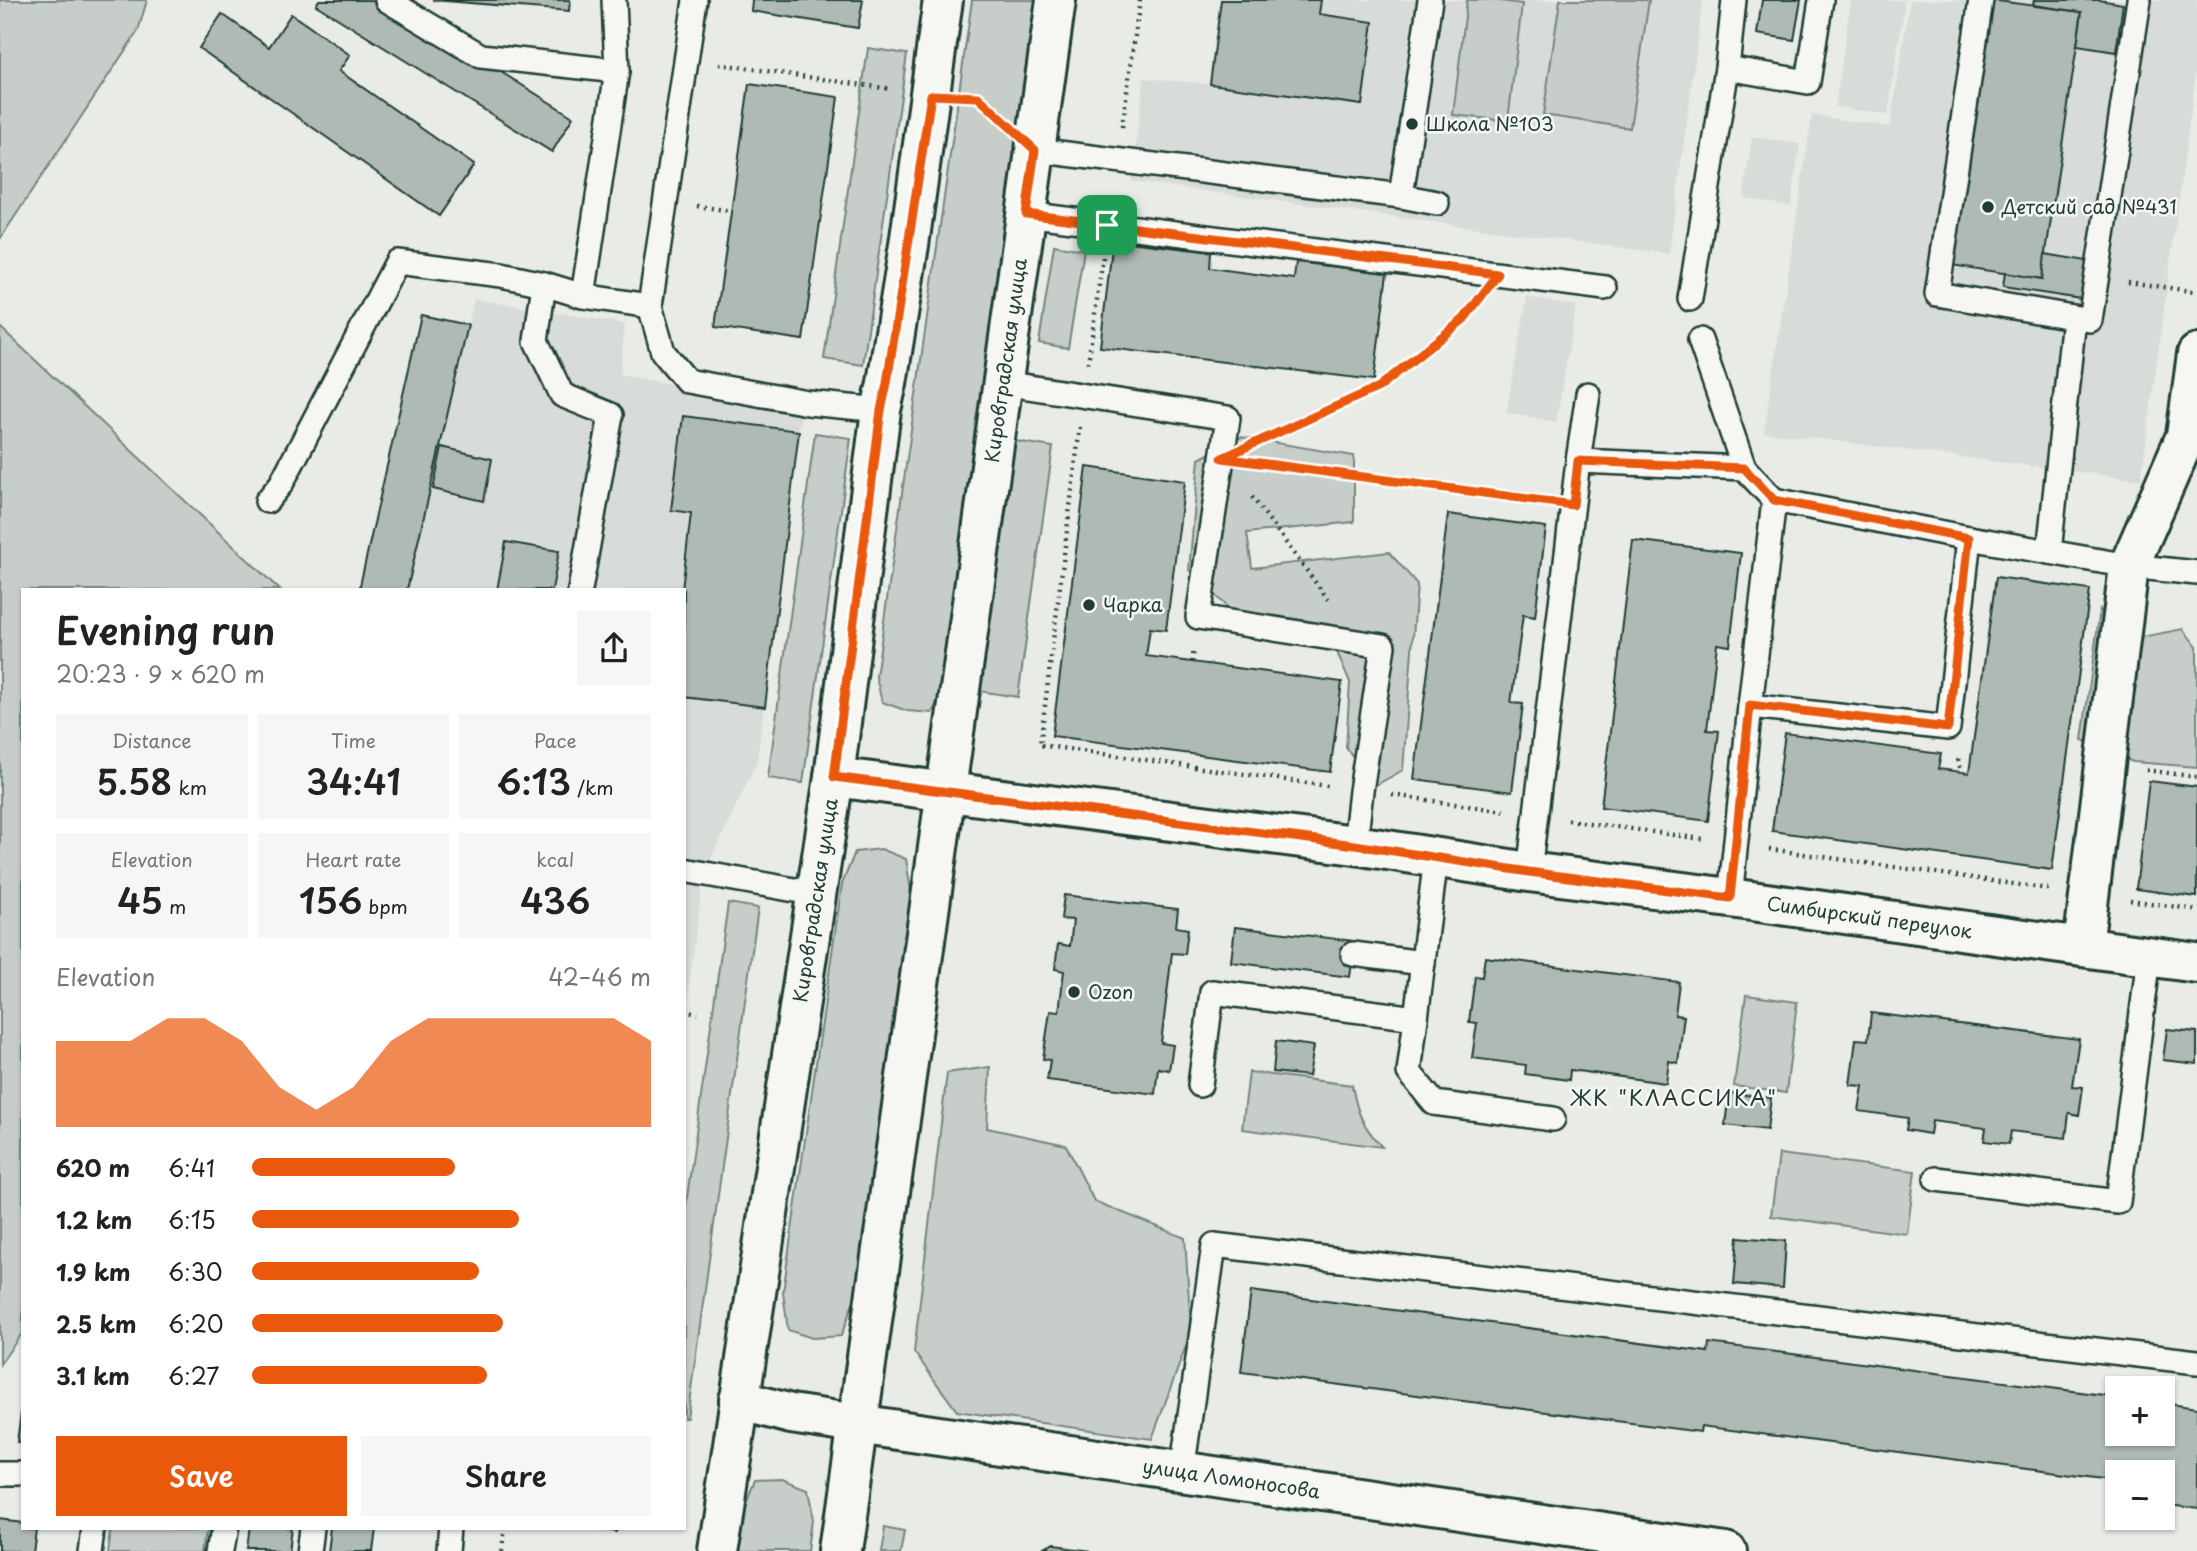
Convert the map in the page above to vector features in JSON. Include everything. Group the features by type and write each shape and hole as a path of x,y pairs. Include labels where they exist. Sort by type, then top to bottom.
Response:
{"main road":[{"name":"Кировградская улица","path":"717,1551 817,894 881,410 931,95 943,0"},
{"name":"Кировградская улица","path":"840,1551 1056,0"},
{"path":"2083,947 2129,566 2186,436 2197,354"},
{"name":"Симбирский переулок","path":"834,777 1355,845 1529,872 2197,964"},
{"name":"улица Ломоносова","path":"739,1400 791,1414 1182,1472 1606,1542 1726,1551"}],"lane":[{"path":"387,0 481,56 617,71"},
{"path":"583,296 617,71 614,0"},
{"path":"695,0 650,306 663,352 687,381 808,403 881,410"},
{"path":"1401,195 1430,0"},
{"path":"1690,299 1727,68 1734,0"},
{"path":"1727,68 1808,82 1821,0"},
{"path":"1981,0 1937,294 2090,320 2139,0"},
{"path":"1035,150 1401,195 1437,203"},
{"path":"1026,214 1605,288"},
{"path":"267,501 281,484 397,262 501,275 583,296 650,306"},
{"path":"544,284 536,341 562,395 611,415 580,588"},
{"path":"2049,552 2074,318"},
{"path":"1700,340 1744,468 1774,500 2129,566 2197,573"},
{"path":"1003,383 1228,418 1198,617 1383,646 1355,845"},
{"path":"1529,872 1588,394"},
{"path":"1578,461 1744,468"},
{"path":"1730,898 1774,500"},
{"path":"1750,705 1948,728 1969,538"},
{"path":"1436,858 1409,1072 1434,1104 1553,1119"},
{"path":"686,870 817,894"},
{"path":"1353,954 1423,963"},
{"path":"1936,1179 2118,1202 2149,957"},
{"path":"1200,1085 1212,992 1416,1018"},
{"path":"1182,1472 1214,1245 2197,1362"},
{"path":"0,1474 21,1474"},
{"path":"92,1551 95,1530"},
{"path":"220,1551 224,1530"},
{"path":"310,1551 313,1530"},
{"path":"449,1551 451,1530"}],"path":[{"path":"687,59 931,95 978,97 1035,150"},
{"path":"1222,458 1379,387 1464,319 1498,274"},
{"path":"2096,277 2197,292"},
{"path":"1222,458 1573,505"},
{"path":"1222,458 1360,642"},
{"path":"2105,764 2197,777"},
{"path":"686,1011 698,1014"},
{"path":"502,1551 505,1530"}],"shaded area":[{"path":"0,0 147,0 138,31 0,239"},
{"path":"972,0 1042,0 944,688 932,713 907,711 882,702 876,677"},
{"name":"Школа №103","path":"1221,0 1703,0 1669,254 1131,181 1144,78 1210,84"},
{"path":"1467,0 1522,4 1508,121 1453,115"},
{"path":"1560,0 1649,0 1630,128 1543,115"},
{"path":"1851,0 1905,0 1888,115 1835,107"},
{"name":"Детский сад №431","path":"1910,0 2197,0 2197,65 2141,480 1764,432 1812,115 1890,127"},
{"path":"868,48 907,54 863,365 824,359"},
{"path":"1752,137 1800,144 1791,206 1743,198"},
{"path":"1054,245 1084,250 1068,348 1039,343"},
{"path":"1527,297 1576,306 1556,422 1506,413"},
{"path":"474,299 625,324 620,374 685,387 684,396 801,412 757,762 704,873 686,1007 686,588 407,588"},
{"path":"0,327 278,588 21,588 21,1335 0,1364"},
{"path":"815,433 851,438 803,783 768,778"},
{"path":"1241,437 1354,456 1354,522 1247,533 1252,568 1389,552 1417,584 1403,770 1376,785 1346,748 1350,682 1326,627 1231,611 1189,570 1199,459"},
{"path":"1015,441 1053,447 1018,697 979,691"},
{"path":"2100,610 2142,637 2183,629 2197,647 2197,767 2133,762 2082,740"},
{"path":"881,849 906,859 912,898 855,1298 841,1336 812,1338 788,1330 783,1292 842,884 855,852"},
{"path":"728,903 758,908 687,1418 686,1205"},
{"path":"1746,995 1797,1002 1786,1093 1734,1086"},
{"path":"990,1067 987,1128 1066,1145 1094,1201 1185,1238 1191,1332 1152,1439 957,1411 914,1352 947,1073"},
{"path":"1249,1072 1352,1085 1362,1119 1382,1147 1242,1129"},
{"path":"1779,1154 1915,1171 1907,1234 1771,1216"},
{"path":"782,1479 808,1489 814,1522 810,1551 737,1551 743,1508 755,1480"},
{"path":"883,1526 905,1530 901,1551 879,1551"},
{"path":"113,1530 208,1530 205,1551 110,1551"}],"building":[{"path":"319,0 386,0 573,117 552,152 316,5"},
{"path":"433,0 570,0 569,11"},
{"path":"752,0 863,0 858,28 751,11"},
{"path":"1221,0 1321,0 1319,14 1373,22 1362,105 1210,84"},
{"path":"1762,0 1801,0 1794,40 1757,34"},
{"path":"1990,0 2082,12 2042,279 1951,265"},
{"path":"2034,0 2099,0 2123,4 2116,52 2077,46 2082,12 2033,5"},
{"path":"222,14 269,47 291,14 350,55 339,71 474,165 439,216 199,48"},
{"path":"749,84 838,97 803,340 715,327"},
{"path":"1113,240 1211,252 1210,268 1294,279 1296,262 1387,273 1374,380 1100,347"},
{"path":"2045,254 2087,261 2081,299 2003,287 2005,273 2042,279"},
{"path":"421,315 468,325 407,588 359,588"},
{"path":"683,416 799,431 765,707 686,697 686,588 682,588 691,513 671,510"},
{"path":"442,447 492,459 484,501 433,489"},
{"path":"1087,467 1185,481 1166,630 1150,628 1146,656 1342,682 1330,772 1052,736"},
{"path":"1448,514 1546,527 1535,617 1523,615 1511,703 1523,704 1512,792 1414,779"},
{"path":"1633,540 1741,553 1730,646 1717,644 1707,730 1719,731 1708,821 1601,807"},
{"path":"506,542 559,551 552,588 497,588"},
{"path":"1996,577 2090,590 2052,870 1772,831 1785,733 1941,754 1938,769 1969,773"},
{"path":"2149,781 2197,787 2197,897 2136,889"},
{"path":"1064,895 1178,909 1176,927 1188,929 1185,954 1172,953 1161,1043 1173,1045 1169,1070 1158,1068 1155,1094 1047,1080 1050,1060 1043,1059 1050,1011 1059,1012 1064,971 1055,969 1058,944 1070,946 1073,920 1061,919"},
{"path":"1235,927 1355,941 1350,977 1231,962"},
{"path":"1485,957 1679,982 1675,1015 1684,1016 1678,1063 1669,1061 1666,1083 1570,1070 1569,1080 1525,1074 1526,1065 1472,1058 1477,1023 1469,1022 1475,976 1482,977"},
{"path":"1871,1013 2079,1039 2072,1086 2083,1087 2079,1115 2069,1113 2066,1138 2011,1131 2009,1144 1984,1141 1986,1128 1932,1121 1930,1134 1906,1130 1908,1118 1859,1111 1863,1086 1850,1085 1856,1039 1868,1040"},
{"path":"2167,1029 2197,1032 2197,1064 2163,1060"},
{"path":"1276,1041 1314,1046 1309,1076 1273,1072"},
{"path":"1729,1093 1771,1098 1767,1130 1725,1125"},
{"path":"1738,1237 1786,1241 1783,1288 1734,1284"},
{"path":"1251,1291 1708,1352 1709,1343 2105,1395 2105,1446 2175,1446 2175,1405 2197,1408 2197,1509 2175,1506 2175,1460 2105,1460 2105,1479 1701,1426 1700,1432 1241,1372"},
{"path":"21,1413 21,1443 17,1442"},
{"path":"0,1520 21,1523 21,1530 34,1530 31,1551 0,1551"},
{"path":"249,1530 293,1530 290,1551 246,1551"},
{"path":"332,1530 374,1530 371,1551 329,1551"},
{"path":"592,1530 616,1530 615,1533"},
{"path":"1050,1546 1088,1551 1042,1551"}],"place":[{"name":"Школа №103","path":"1412,124"},
{"name":"Детский сад №431","path":"1988,207"},
{"name":"Чарка","path":"1089,605"},
{"name":"Ozon","path":"1074,992"}],"district":[{"name":"ЖК \"КЛАССИКА\"","path":"1674,1099"}],"route":[{"path":"931,95 978,97 1035,150 1026,214 1107,225 1498,274 1464,319 1379,387 1222,458 1573,505 1578,461 1744,468 1774,500 1969,538 1948,728 1750,705 1730,898 1529,872 1355,845 834,777 881,410 931,95"}]}
